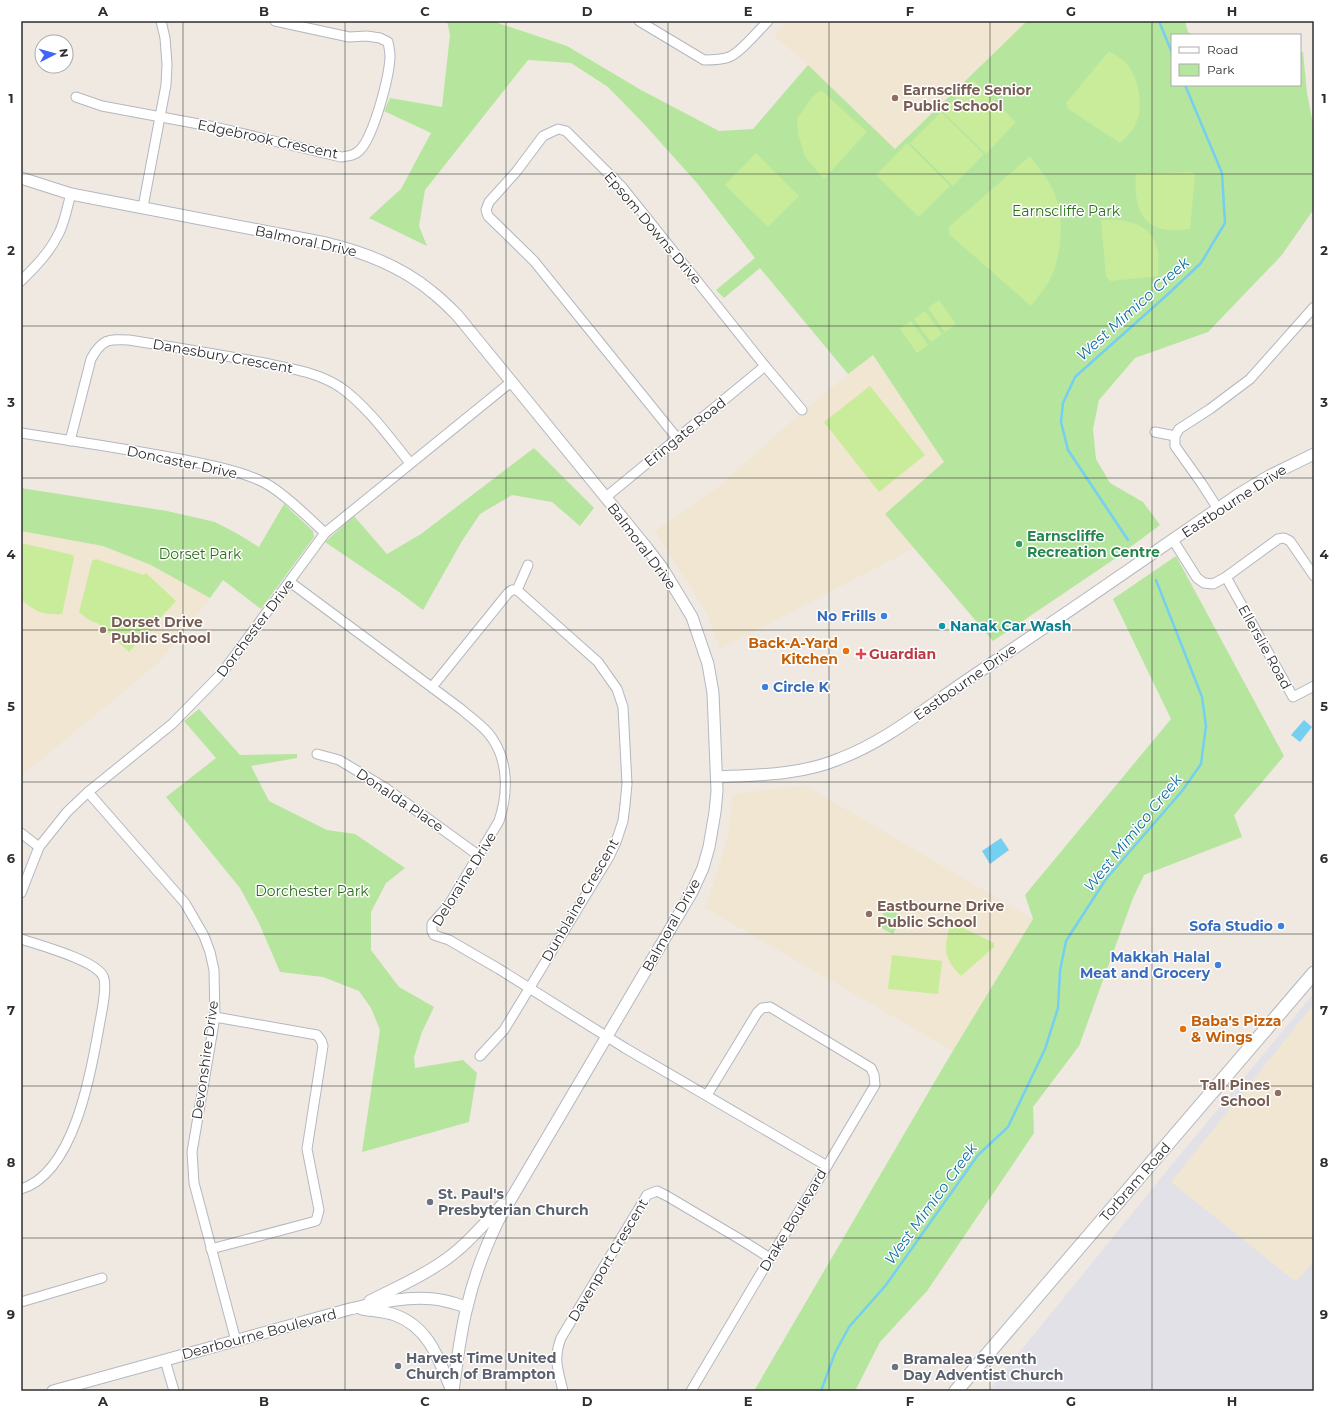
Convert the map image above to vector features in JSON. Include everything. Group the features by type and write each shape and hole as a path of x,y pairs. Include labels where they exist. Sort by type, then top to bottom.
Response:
{"main road":[{"name":"Torbram Road","path":"956,1391 1314,973"}],"street":[{"path":"142,207 166,85 167,64 165,38 161,21"},
{"name":"Edgebrook Crescent","path":"160,117 215,127 341,157 353,156 360,150 365,142 380,107 390,56 388,42 380,38 367,36 349,37 275,21"},
{"path":"639,21 704,60 730,57 768,21"},
{"path":"76,97 102,106 160,117"},
{"name":"Epsom Downs Drive","path":"676,438 534,261 488,216 486,210 489,202 516,172 543,136 558,128 566,132 622,187 802,410"},
{"name":"Balmoral Drive","path":"21,178 71,194 352,249 376,258 401,271 432,291 457,315 606,497 663,569 692,616 708,664 713,693 716,777 714,817 709,847 692,892 498,1220 476,1276 467,1307 452,1391"},
{"path":"21,282 53,246 60,231 71,194"},
{"path":"1218,509 1175,446 1175,436 1179,429 1250,379 1314,307"},
{"name":"Danesbury Crescent","path":"70,441 91,359 98,347 106,342 129,340 309,372 324,377 360,403 410,463"},
{"name":"Eringate Road","path":"606,497 765,366"},
{"name":"Dorchester Drive","path":"21,893 39,848 67,812 88,792 172,724 222,673 325,533 511,382"},
{"path":"1155,432 1175,436"},
{"name":"Doncaster Drive","path":"21,433 151,453 203,464 246,476 265,483 284,496 325,533"},
{"name":"Eastbourne Drive","path":"716,777 805,770 838,760 863,749 899,728 937,700 1218,509 1270,476 1314,454"},
{"path":"1173,540 1197,578 1204,583 1213,584 1226,577 1278,539 1284,538 1290,541 1314,576"},
{"path":"432,687 508,593 512,590 517,590 528,565"},
{"name":"Ellerslie Road","path":"1226,577 1293,697 1314,686"},
{"name":"Deloraine Drive","path":"290,582 432,687 475,721 492,738 498,749 503,766 506,787 504,806 500,821 448,906 432,924 432,932 434,935 449,940 607,1036"},
{"name":"Dunblaine Crescent","path":"480,1056 504,1030 608,857 616,842 623,822 626,805 623,707 617,689 598,662 517,590"},
{"name":"Donalda Place","path":"317,754 339,760 384,787 478,855"},
{"name":"Devonshire Drive","path":"88,792 185,903 204,936 210,952 214,970 215,1017 192,1152 194,1183 236,1341"},
{"path":"21,832 39,848"},
{"path":"21,939 83,960 95,967 103,976 104,993 91,1074 71,1136 63,1151 44,1175 27,1187 21,1189"},
{"path":"707,1095 757,1014 762,1008 770,1007 776,1010 871,1068 874,1075 875,1085 828,1166"},
{"path":"211,1249 316,1221 319,1210 308,1149 323,1046 317,1035 215,1017"},
{"name":"Drake Boulevard","path":"607,1036 828,1166 770,1258 691,1391"},
{"name":"Davenport Crescent","path":"563,1391 557,1365 556,1350 561,1338 647,1195 657,1192 667,1196 770,1258"},
{"path":"355,1308 440,1264 462,1246 513,1194"},
{"path":"21,1302 102,1278"},
{"name":"Dearbourne Boulevard","path":"53,1391 380,1302 421,1298 434,1299 467,1307"},
{"path":"355,1308 394,1315 409,1321 422,1332 436,1353 452,1391"},
{"path":"165,1360 174,1391"}],"shaded area":[{"name":"Earnscliffe Senior Public School","path":"787,21 1027,21 895,149 808,65 774,35"},
{"path":"872,355 945,462 885,514 914,548 720,649 706,612 655,531 718,487 802,412"},
{"name":"Dorset Drive Public School","path":"21,531 103,546 151,565 210,598 159,662 21,776"},
{"name":"Eastbourne Drive Public School","path":"806,786 1033,919 953,1051 705,908 727,841 733,794"},
{"path":"1314,993 1314,1391 988,1391 1165,1173"},
{"name":"Tall Pines School","path":"1314,1004 1314,1261 1296,1282 1171,1182"}],"green space":[{"name":"Earnscliffe Park","path":"447,21 492,21 567,46 641,90 719,131 753,129 808,65 895,149 1027,21 1185,21 1188,32 1191,34 1171,34 1171,86 1301,86 1301,52 1303,52 1307,93 1314,129 1314,209 1281,256 1208,332 1135,358 1099,400 1093,429 1096,459 1110,483 1143,502 1160,525 1113,560 993,641 885,514 944,462 873,355 848,374 760,268 724,298 716,290 755,258 697,183 645,125 608,87 571,63 528,60 425,190 419,226 427,246 369,218 401,189 431,133 384,111 390,98 442,107 450,35"},
{"path":"1109,51 1127,64 1138,87 1140,105 1137,122 1129,135 1120,143 1068,109 1066,103"},
{"path":"973,80 1016,122 986,154 942,111"},
{"path":"821,90 867,132 824,179 805,157 798,134 797,119 812,97"},
{"path":"941,112 984,154 953,186 910,143"},
{"path":"907,143 950,186 919,217 876,175"},
{"path":"756,153 799,196 768,227 725,185"},
{"path":"1030,156 1054,191 1059,207 1061,231 1058,255 1051,277 1031,306 949,234 949,227"},
{"path":"1192,172 1195,175 1190,229 1163,229 1145,220 1137,201 1136,174"},
{"path":"1101,220 1126,221 1141,226 1147,231 1152,237 1157,249 1158,276 1110,281 1106,277"},
{"path":"939,300 956,324 945,332 928,308"},
{"path":"925,311 942,334 931,342 914,319"},
{"path":"911,321 928,345 917,353 900,329"},
{"path":"870,386 925,455 879,492 824,422"},
{"path":"534,448 594,508 580,526 552,502 512,495 480,514 462,541 423,610 325,542 354,516 387,554 421,534"},
{"name":"Dorset Park","path":"21,488 167,511 215,522 259,547 284,504 313,531 314,537 261,609 223,580 210,598 151,565 103,546 21,531"},
{"path":"21,543 73,555 74,558 62,614 40,612 21,599"},
{"path":"1176,556 1284,756 1234,815 1242,837 1144,875 1133,898 1079,1046 1033,1107 1034,1133 927,1291 880,1342 855,1391 754,1391 945,1064 1033,919 1025,895 1171,719 1113,599"},
{"path":"96,559 144,575 146,573 176,601 129,652 99,624 89,620 79,612 92,561"},
{"name":"Dorchester Park","path":"199,709 240,755 297,754 297,758 251,766 269,801 327,830 355,834 405,868 386,883 371,912 371,950 399,987 434,1007 422,1032 414,1057 415,1068 463,1060 477,1073 469,1122 362,1152 380,1030 371,1008 359,991 323,977 280,972 259,923 240,888 166,797 216,758 184,721"},
{"path":"886,908 902,916 893,934 877,926"},
{"path":"951,922 994,943 994,947 961,976 950,963 946,951 947,938"},
{"path":"892,955 942,961 938,994 888,989"}],"water":[{"path":"1304,720 1312,727 1300,742 1291,735"},
{"path":"1001,838 1009,850 990,864 982,851"}],"waterway":[{"name":"West Mimico Creek","path":"1159,21 1171,51"},
{"name":"West Mimico Creek","path":"1128,540 1068,450 1061,422 1063,403 1075,377 1201,263 1225,223 1222,173 1185,86"},
{"name":"West Mimico Creek","path":"821,1391 835,1353 849,1327 886,1285 978,1155 1008,1127 1045,1049 1058,1008 1060,971 1066,941 1106,879 1182,791 1201,764 1206,726 1202,697 1156,580"}],"place":[{"name":"Earnscliffe Senior Public School","path":"895,98"},
{"name":"Earnscliffe Recreation Centre","path":"1019,544"},
{"name":"No Frills","path":"884,616"},
{"name":"Nanak Car Wash","path":"942,626"},
{"name":"Dorset Drive Public School","path":"103,630"},
{"name":"Back-A-Yard Kitchen","path":"846,651"},
{"name":"Guardian","path":"861,654"},
{"name":"Circle K","path":"765,687"},
{"name":"Eastbourne Drive Public School","path":"869,914"},
{"name":"Sofa Studio","path":"1281,926"},
{"name":"Makkah Halal Meat and Grocery","path":"1218,965"},
{"name":"Baba's Pizza & Wings","path":"1183,1029"},
{"name":"Tall Pines School","path":"1278,1093"},
{"name":"St. Paul's Presbyterian Church","path":"430,1202"},
{"name":"Harvest Time United Church of Brampton","path":"398,1366"},
{"name":"Bramalea Seventh Day Adventist Church","path":"895,1367"}]}
